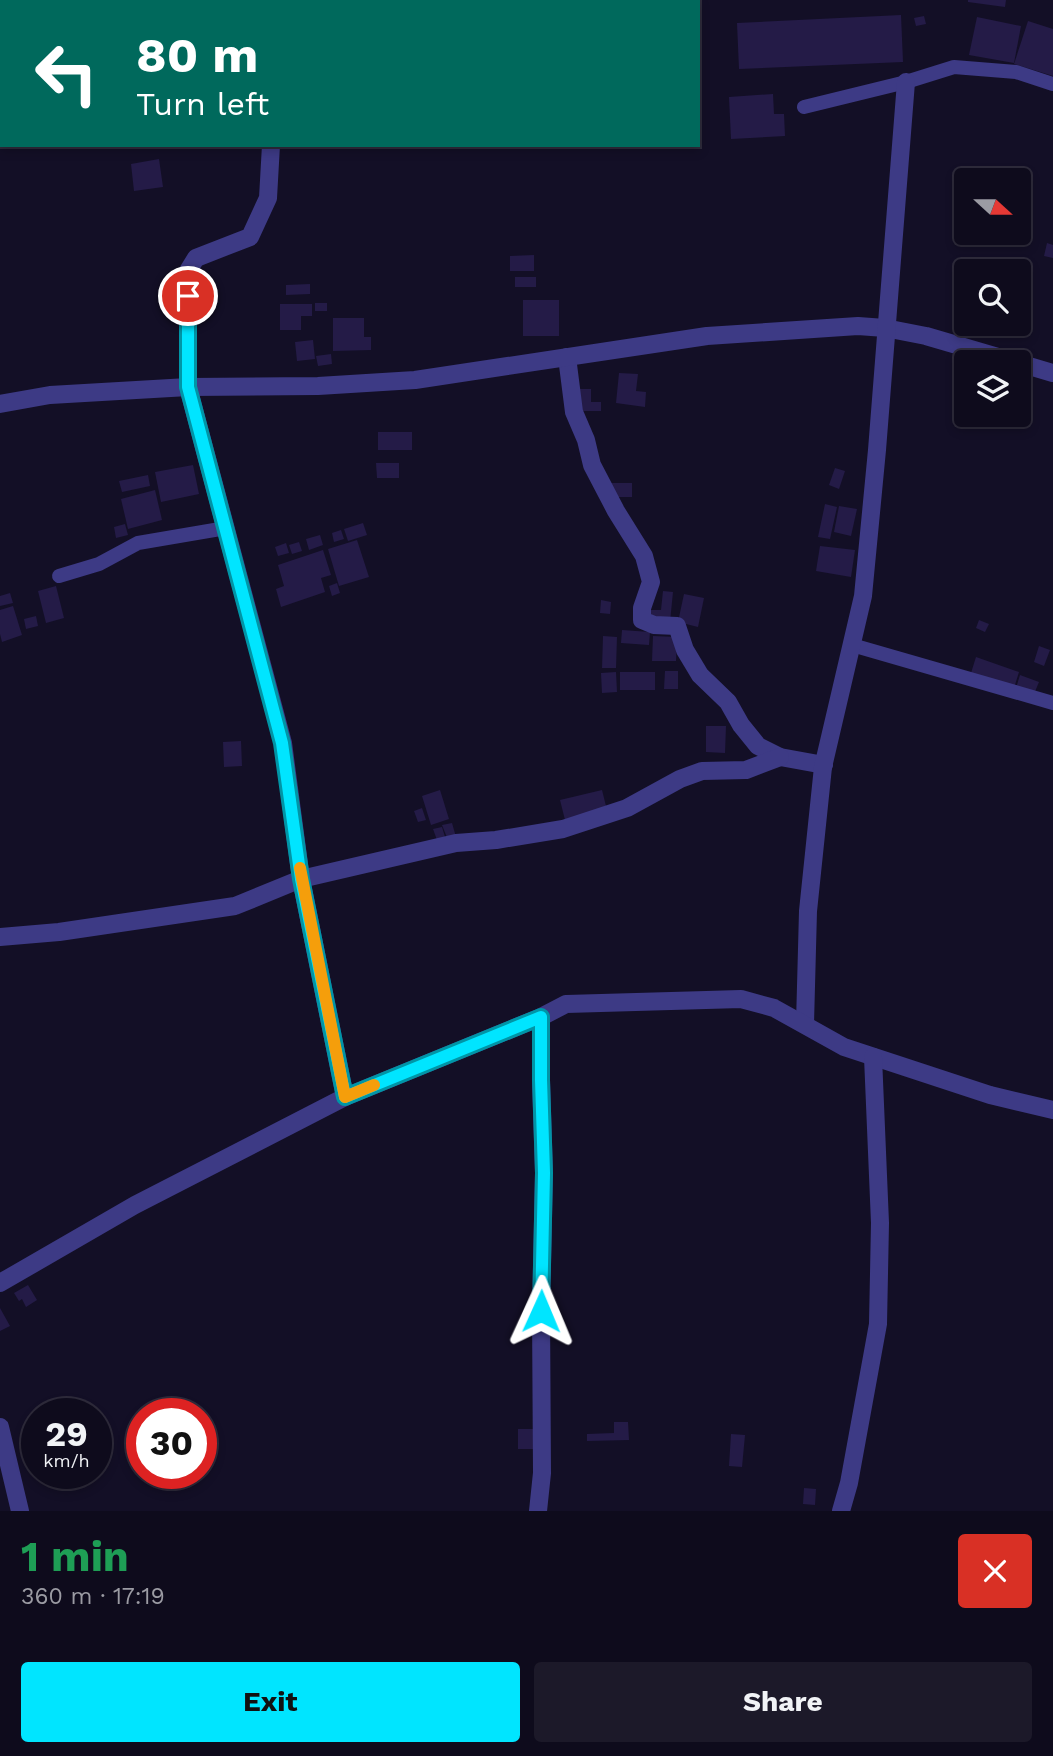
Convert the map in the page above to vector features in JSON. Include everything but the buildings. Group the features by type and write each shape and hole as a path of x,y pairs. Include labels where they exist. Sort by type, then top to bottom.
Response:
{"street":[{"path":"805,1024 808,911 824,765 863,596 906,82"},
{"path":"271,147 268,198 250,237 196,258 188,271 188,387 282,743 301,879 345,1097"},
{"path":"0,404 50,395 188,387 318,386 415,380 707,336 858,326 926,336 1053,373"},
{"path":"567,357 574,412 586,440 592,465 644,556 651,582 642,608 642,620 654,625 677,626 685,650 700,675 728,702 758,746 780,757 824,765"},
{"path":"0,937 59,932 235,906 301,879 456,843 496,840 563,828 627,808 680,779 702,771 746,770 780,757"},
{"path":"0,1283 135,1205 345,1097 541,1017 566,1004 741,999 774,1008 845,1047 873,1057 990,1095 1053,1110"},
{"path":"538,1511 542,1473 544,1173 541,1017"},
{"path":"841,1511 849,1483 878,1324 880,1223 873,1057"},
{"path":"0,1427 20,1511"}],"lane":[{"path":"804,107 906,82 954,67 1016,72 1053,84"},
{"path":"59,576 99,564 138,543 226,528"},
{"path":"852,645 1053,703"}],"slow traffic":[{"path":"300,868 345,1097 374,1085"}],"route":[{"path":"188,296 188,387 282,743 301,879 345,1097 541,1017 544,1173 541,1311"}]}
